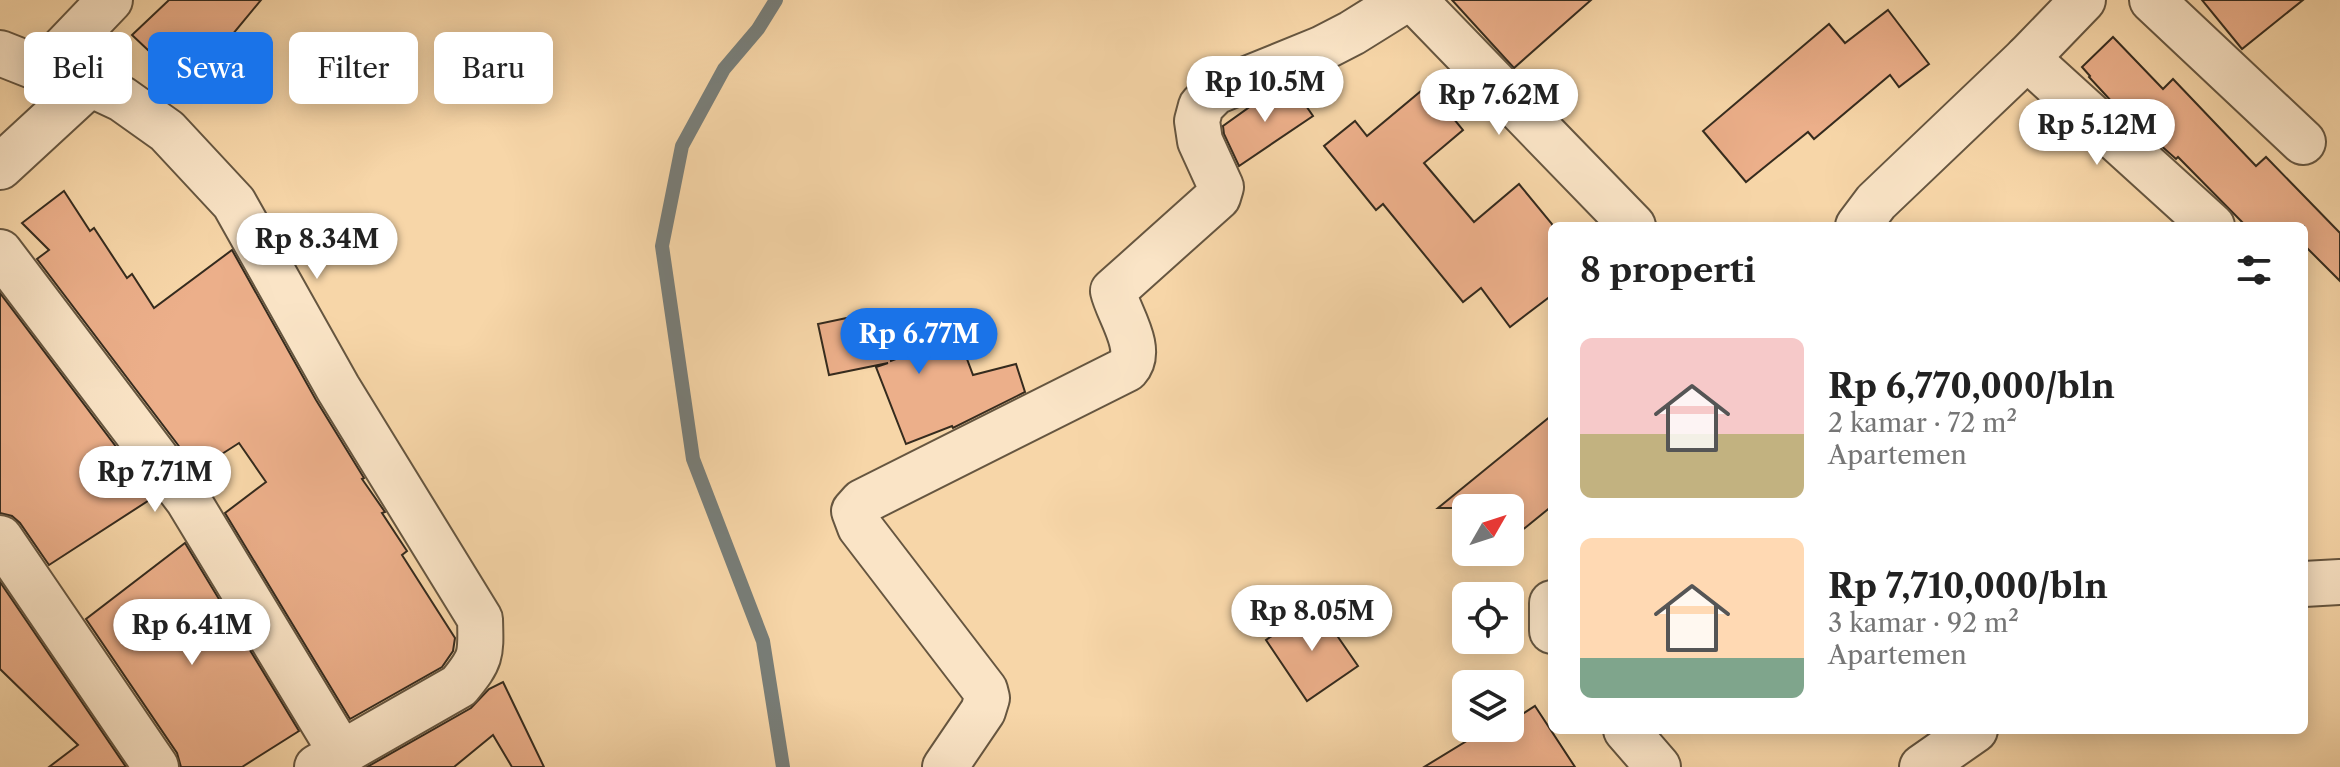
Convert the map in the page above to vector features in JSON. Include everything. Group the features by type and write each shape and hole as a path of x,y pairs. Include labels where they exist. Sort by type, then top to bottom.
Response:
{"street":[{"path":"79,32 110,0"},
{"path":"945,767 983,711 987,698 985,690 860,527 854,511 862,502 1127,369 1134,361 1135,350 1113,291 1220,193 1221,187 1200,141 1197,121 1201,106 1215,92 1321,49 1405,0"},
{"path":"1414,0 1629,222"},
{"path":"1861,222 1876,202 2083,0"},
{"path":"2152,0 2303,142"},
{"path":"0,53 24,62"},
{"path":"2027,58 2208,222"},
{"path":"0,167 68,104"},
{"path":"0,252 188,500 330,761 459,686 473,670 481,654 480,619 338,388 234,203 167,131 129,104"},
{"path":"0,538 156,767"},
{"path":"2308,584 2340,582"},
{"path":"1629,734 1658,767"},
{"path":"1922,767 1969,734"}],"building":[{"path":"169,0 261,0 235,32 148,32 148,50 132,35"},
{"path":"1452,0 1591,0 1514,68"},
{"path":"2202,0 2303,0 2242,49"},
{"path":"1888,10 1929,64 1899,87 1890,75 1814,139 1808,132 1746,182 1703,131 1829,24 1845,43"},
{"path":"2113,37 2163,89 2173,79 2256,166 2266,157 2340,233 2340,281 2308,249 2308,222 2242,222 2178,157 2176,159 2113,103 2082,67"},
{"path":"1427,86 1463,130 1424,163 1474,222 1519,184 1550,222 1548,298 1510,327 1481,288 1463,302 1383,204 1376,210 1324,146 1355,121 1367,136"},
{"path":"1293,87 1313,116 1239,166 1223,126 1258,101"},
{"path":"64,191 90,231 94,228 127,278 132,274 154,308 232,250 316,400 407,551 402,555 455,638 453,651 442,667 350,719 225,513 266,482 239,443 197,470 37,259 49,250 22,223"},
{"path":"0,293 154,497 49,565 20,523 12,516 0,513"},
{"path":"880,311 891,361 958,335 973,375 1016,364 1025,392 953,428 906,444 876,367 888,363 829,375 818,324"},
{"path":"1548,418 1548,509 1524,529 1524,494 1455,494"},
{"path":"1452,497 1452,508 1438,508"},
{"path":"185,543 299,731 242,767 181,767 177,753 86,619"},
{"path":"0,582 126,767 49,767 78,745 0,669"},
{"path":"1316,605 1358,666 1307,701 1266,640"},
{"path":"503,682 544,767 512,767 493,735 454,767 367,767 471,708 489,689"},
{"path":"1535,706 1548,726 1548,734 1553,734 1575,767 1424,767 1465,742 1524,742 1524,713"}],"waterway":[{"path":"776,0 758,29 724,69 682,146 662,246 693,459 763,641 783,767"}]}
